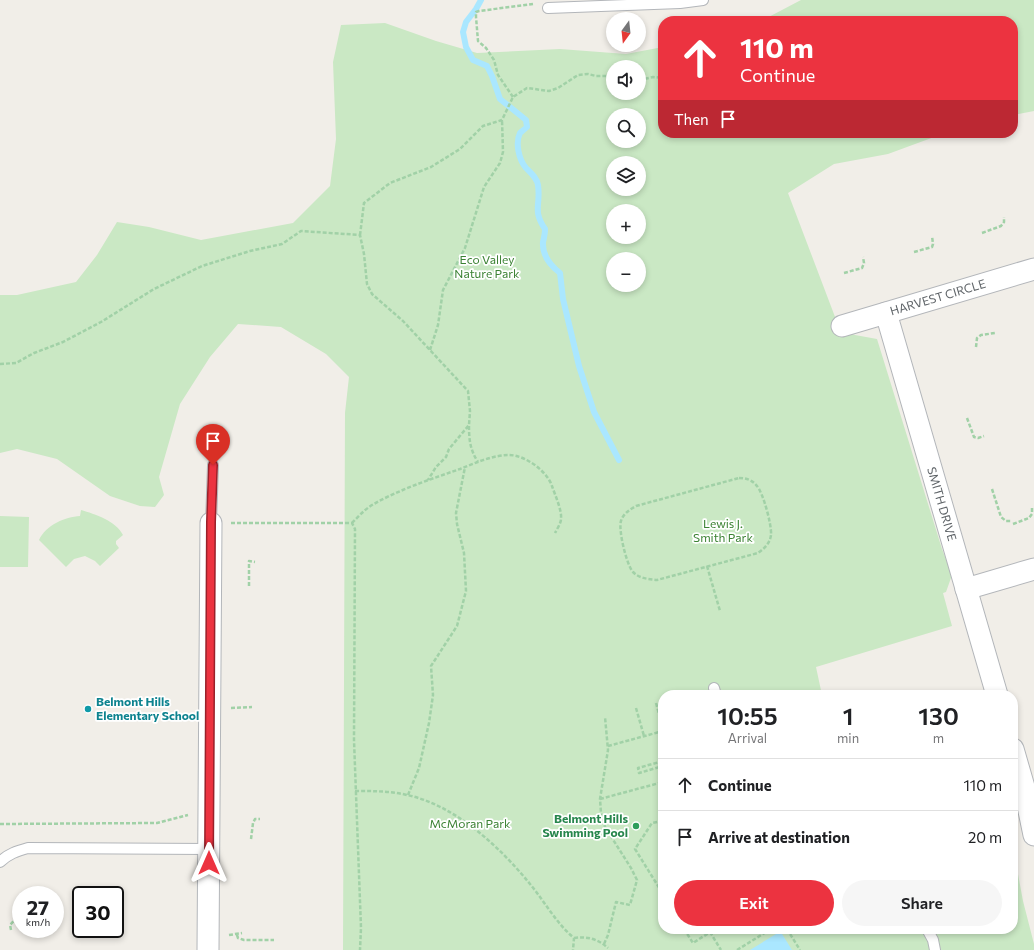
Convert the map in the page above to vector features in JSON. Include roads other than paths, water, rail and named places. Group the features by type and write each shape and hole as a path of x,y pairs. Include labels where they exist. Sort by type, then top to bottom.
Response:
{"street":[{"name":"HARVEST CIRCLE","path":"842,326 1034,269"},
{"name":"SMITH DRIVE","path":"886,313 996,690"},
{"path":"208,950 211,522"},
{"path":"966,589 1034,569"},
{"path":"1018,766 1034,835"}],"lane":[{"path":"548,8 680,3 703,0"},
{"path":"211,522 213,465"},
{"path":"0,862 16,851 28,848 209,849"},
{"path":"930,934 933,940 935,950"}],"water":[{"path":"776,934 782,934 792,950 750,950"}],"waterway":[{"path":"481,0 466,22 463,32 466,47 473,60 487,66 500,99 526,120 527,127 520,133 518,151 521,161 534,176 537,182 539,192 538,212 545,229 543,242 544,251 550,264 560,273 563,299 579,366 594,412 619,460"}],"place":[{"name":"Belmont Hills Elementary School","path":"88,709"},
{"name":"Belmont Hills Swimming Pool","path":"636,826"}],"park label":[{"name":"Eco Valley Nature Park","path":"487,267"},
{"name":"Lewis J. Smith Park","path":"723,531"},
{"name":"McMoran Park","path":"470,824"}]}
